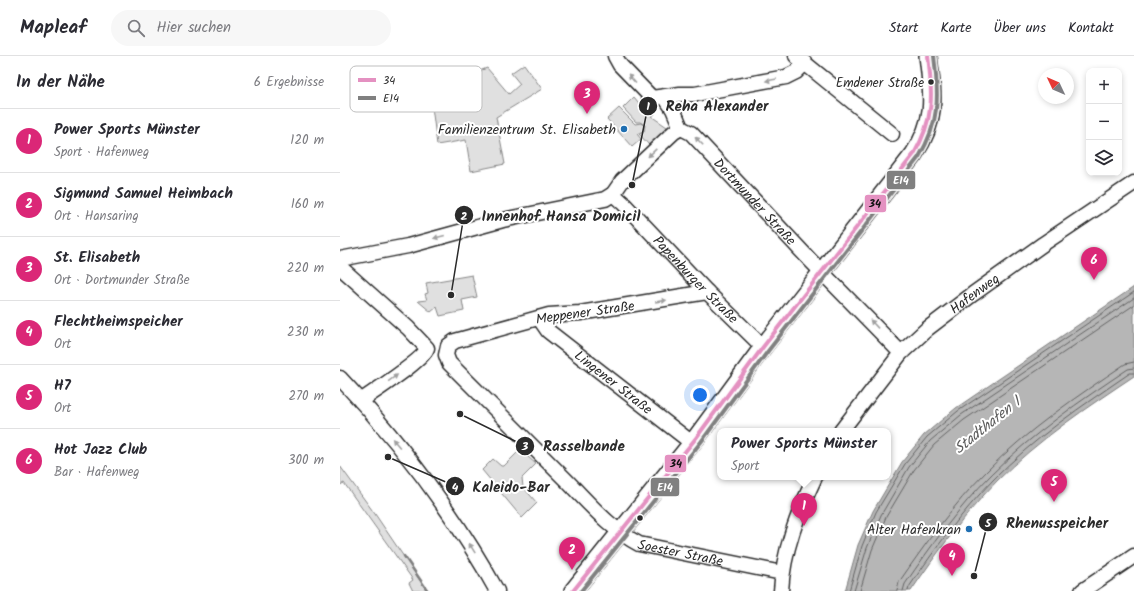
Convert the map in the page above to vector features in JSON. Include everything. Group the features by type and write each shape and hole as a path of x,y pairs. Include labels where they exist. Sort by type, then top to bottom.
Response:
{"main road":[{"path":"573,591 692,443 763,347 891,184 922,142 933,105 928,56"}],"street":[{"path":"615,56 620,65 652,98 680,94 696,94 786,77 796,72 800,60 892,134"},
{"path":"340,259 413,245 503,220 605,199 612,194 622,181 674,132 681,128 670,102 665,97"},
{"name":"Dortmunder Straße","path":"681,128 691,133 900,353"},
{"name":"Hafenweg","path":"843,428 900,353 927,329 973,294 1134,183"},
{"name":"Papenburger Straße","path":"612,194 623,203 707,292 763,347"},
{"path":"340,267 408,328 427,348 424,354 415,362 361,401"},
{"name":"Meppener Straße","path":"446,351 448,346 455,341 549,315 580,314 707,292"},
{"name":"Lingener Straße","path":"539,318 548,331 692,443"},
{"name":"Soester Straße","path":"446,351 446,356 449,363 620,532 639,544 782,573"},
{"path":"340,378 428,482 462,531 497,591"},
{"path":"780,591 782,573 799,512 814,480"},
{"path":"1082,591 1134,556"}],"shaded area":[{"path":"524,64 542,89 496,117 505,164 471,171 466,140 437,145 433,112 482,112 482,70 487,68 509,94 520,84 511,73"},
{"path":"634,97 643,108 646,105 655,114 651,116 667,127 664,134 649,145 639,134 643,131 637,134 641,139 632,147 607,119 619,108 635,124 641,123 644,126 644,131 645,125 640,122 636,122 623,108"},
{"path":"472,275 477,297 462,300 464,311 440,316 437,307 431,312 418,301 427,300 425,294 428,293 426,283"},
{"path":"520,450 536,464 522,478 523,487 537,503 522,518 482,470 493,459 501,466 504,466"},
{"path":"340,466 375,514 427,591 413,591 409,583 413,580 344,483 340,485"}],"water":[{"name":"Stadthafen 1","path":"1134,287 1134,376 1080,412 1046,438 997,481 962,521 911,591 845,591 858,545 873,511 902,462 924,435 956,408"}],"waterway":[{"path":"404,556 428,591"}],"transit line":[{"name":"34","path":"573,591 696,438 763,347 914,154 921,141 929,118 931,83 928,56"},
{"name":"E14","path":"581,591 701,442 768,351 919,157 931,132 936,108 937,84 934,56"}],"place":[{"name":"Emdener Straße","path":"931,82"},
{"name":"St. Elisabeth","path":"587,114"},
{"name":"Familienzentrum St. Elisabeth","path":"624,129"},
{"name":"Reha Alexander","path":"632,185"},
{"name":"Hot Jazz Club","path":"1094,280"},
{"name":"Innenhof Hansa Domicil","path":"451,295"},
{"name":"Rasselbande","path":"460,414"},
{"name":"Kaleido-Bar","path":"388,457"},
{"name":"H7","path":"1054,502"},
{"name":"Power Sports Münster","path":"804,526"},
{"name":"Alter Hafenkran","path":"969,529"},
{"name":"Sigmund Samuel Heimbach","path":"572,570"},
{"name":"Flechtheimspeicher","path":"952,576"},
{"name":"Rhenusspeicher","path":"974,576"}]}
